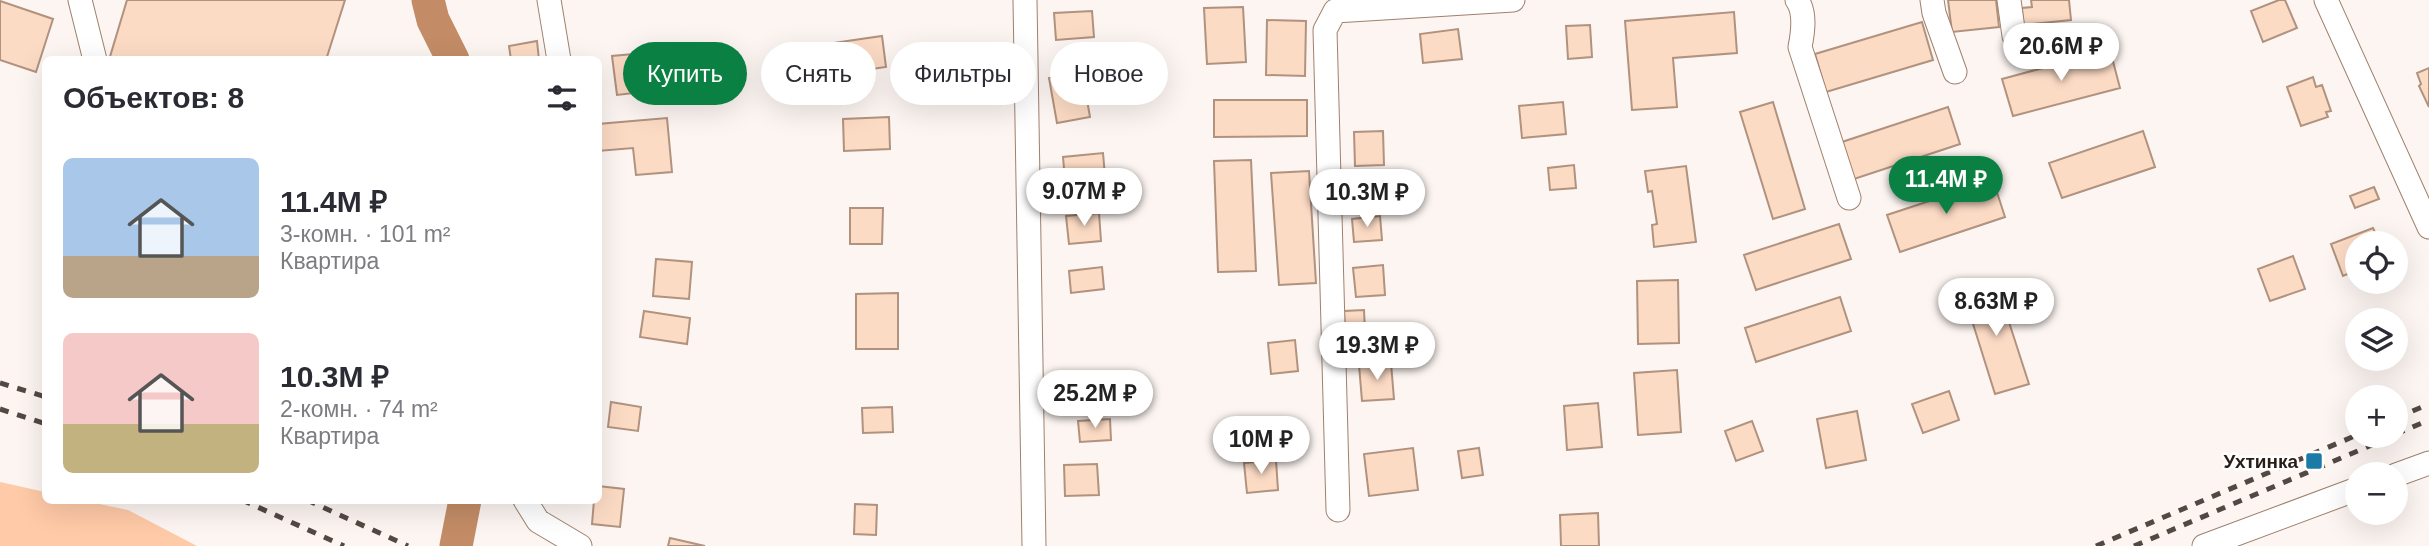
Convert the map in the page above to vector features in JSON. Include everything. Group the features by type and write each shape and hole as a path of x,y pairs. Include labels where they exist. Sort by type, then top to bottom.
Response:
{"street":[{"path":"80,0 94,56"},
{"path":"550,0 558,56"},
{"path":"1025,0 1034,546"},
{"path":"1338,509 1325,30 1335,11 1513,0"},
{"path":"1797,0 1802,6 1800,47 1849,198"},
{"path":"1932,0 1955,72"},
{"path":"2009,0 2014,36"},
{"path":"2326,0 2429,227"},
{"path":"2408,471 2429,463"},
{"path":"2204,546 2345,493"},
{"path":"527,504 538,521 580,546"}],"shaded area":[{"path":"0,482 42,491 42,504 99,504 128,510 197,546 0,546"}],"building":[{"path":"127,0 345,0 327,56 110,56"},
{"path":"1948,0 1996,0 1999,27 1952,32"},
{"path":"2031,0 2069,0 2071,20 2023,25 2022,8 2032,7"},
{"path":"2285,0 2297,28 2263,42 2251,11"},
{"path":"0,1 53,19 36,72 0,60"},
{"path":"1243,7 1246,62 1207,64 1204,8"},
{"path":"1092,11 1094,37 1056,40 1054,13"},
{"path":"1734,12 1737,53 1673,58 1677,107 1632,110 1625,21"},
{"path":"1267,20 1306,21 1305,76 1266,75"},
{"path":"1922,22 1933,60 1826,92 1815,54"},
{"path":"1590,25 1592,57 1568,59 1566,26"},
{"path":"1458,29 1462,59 1423,63 1420,34"},
{"path":"882,36 886,67 876,68 876,42 840,42"},
{"path":"537,41 539,56 510,56 509,46"},
{"path":"2110,50 2120,88 2013,116 2002,79"},
{"path":"623,55 623,94 617,95 612,56"},
{"path":"2429,68 2429,107 2419,86 2421,84 2417,73"},
{"path":"2313,77 2316,87 2322,85 2331,111 2326,112 2328,117 2301,126 2287,87"},
{"path":"1214,100 1307,100 1307,136 1214,137"},
{"path":"1563,102 1566,134 1522,138 1519,106"},
{"path":"1773,102 1805,209 1773,219 1740,112"},
{"path":"1054,105 1088,105 1090,117 1057,123"},
{"path":"1948,107 1960,144 1854,179 1842,142"},
{"path":"889,117 890,149 844,151 843,119"},
{"path":"667,118 672,172 636,175 633,148 602,151 602,124"},
{"path":"1383,131 1384,165 1355,166 1354,132"},
{"path":"2143,131 2155,167 2062,198 2049,163"},
{"path":"1103,153 1105,176 1065,180 1063,157"},
{"path":"1251,160 1256,271 1218,272 1214,161"},
{"path":"1574,165 1576,188 1550,190 1548,168"},
{"path":"1686,166 1696,242 1654,247 1652,225 1657,224 1652,191 1648,192 1645,171"},
{"path":"1309,171 1316,283 1279,285 1271,173"},
{"path":"1381,176 1382,202 1348,204 1347,178"},
{"path":"1993,180 2005,217 1900,252 1887,215"},
{"path":"2374,187 2379,199 2355,208 2350,196"},
{"path":"850,208 883,208 882,244 850,244"},
{"path":"1099,213 1101,241 1069,244 1066,216"},
{"path":"1380,216 1382,240 1354,242 1352,219"},
{"path":"1839,224 1851,259 1756,290 1744,255"},
{"path":"2345,239 2343,276 2331,244"},
{"path":"2293,256 2305,289 2270,301 2258,269"},
{"path":"656,259 692,262 689,299 653,296"},
{"path":"1383,265 1385,295 1356,297 1353,268"},
{"path":"1102,267 1104,289 1071,293 1069,271"},
{"path":"1678,280 1679,343 1638,344 1637,281"},
{"path":"1996,282 2029,384 1995,394 1963,292"},
{"path":"898,293 898,349 856,349 856,294"},
{"path":"1840,297 1851,331 1756,362 1745,328"},
{"path":"1364,310 1365,331 1345,332 1344,311"},
{"path":"644,311 690,318 687,344 640,337"},
{"path":"1295,340 1298,371 1271,374 1268,343"},
{"path":"1391,363 1394,399 1362,401 1359,365"},
{"path":"1677,370 1681,432 1638,435 1634,373"},
{"path":"1949,391 1959,420 1923,433 1912,404"},
{"path":"611,402 641,407 638,431 608,427"},
{"path":"1598,403 1602,447 1567,450 1564,406"},
{"path":"892,407 893,432 863,433 862,408"},
{"path":"1857,411 1866,460 1826,468 1817,419"},
{"path":"1110,419 1111,440 1080,442 1078,421"},
{"path":"1752,421 1763,451 1736,461 1725,431"},
{"path":"1413,448 1418,490 1369,496 1364,454"},
{"path":"1479,448 1483,475 1462,478 1458,451"},
{"path":"1276,460 1278,490 1247,493 1244,463"},
{"path":"1097,464 1099,495 1065,496 1064,465"},
{"path":"602,486 624,489 620,527 592,524 594,504 602,504"},
{"path":"855,504 877,505 876,535 854,534"},
{"path":"1598,513 1599,546 1561,546 1560,515"},
{"path":"670,538 705,546 668,546"}],"waterway":[{"path":"428,0 433,20 451,56"},
{"path":"456,546 464,504"}],"railway":[{"path":"0,383 42,396"},
{"path":"2408,413 2429,404"},
{"path":"0,409 42,423"},
{"path":"2408,429 2429,420"},
{"path":"2096,546 2345,440"},
{"path":"2134,546 2365,448"},
{"path":"251,504 344,546"},
{"path":"316,504 408,546"}],"place":[{"name":"Ухтинка","path":"2314,461"}]}
